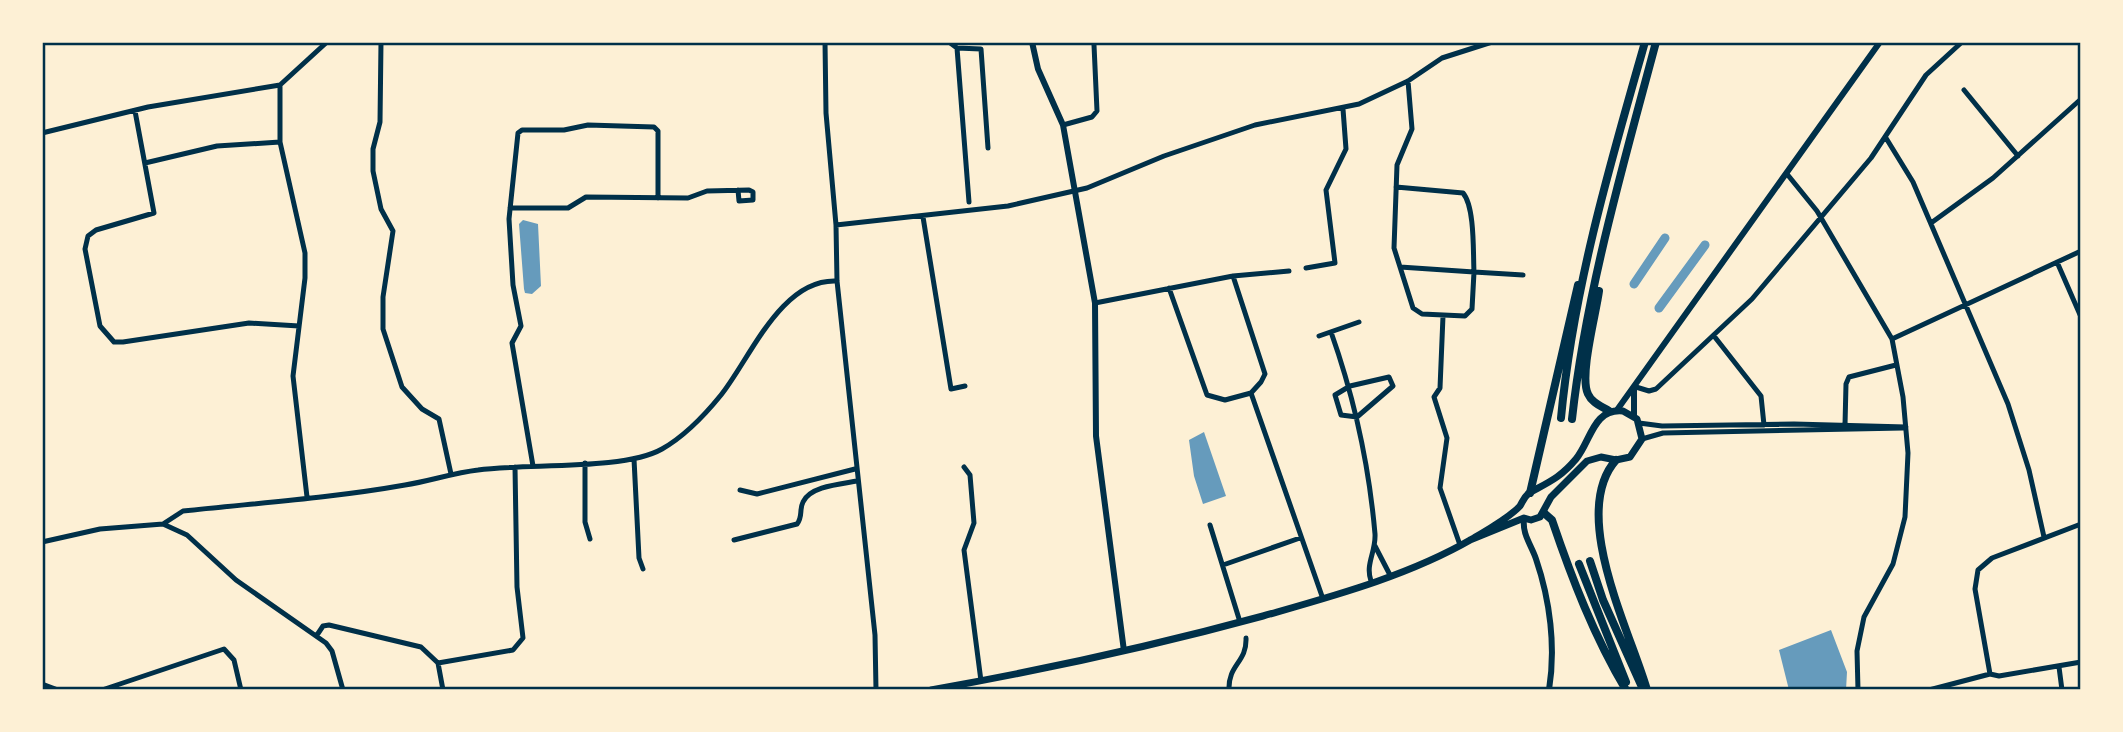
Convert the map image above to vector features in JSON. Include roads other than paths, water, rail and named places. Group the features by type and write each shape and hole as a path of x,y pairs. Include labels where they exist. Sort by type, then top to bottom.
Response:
{"main road":[{"path":"1530,493 1566,328 1646,42"},
{"path":"1572,419 1577,371 1609,223 1656,42"},
{"path":"1561,418 1564,383 1596,220"},
{"path":"1469,540 1524,518 1537,519 1544,513 1556,492 1589,460 1601,457 1616,460 1630,457 1642,439 1636,419 1613,411 1589,397 1586,383 1609,223"},
{"path":"931,690 1124,651 1240,622 1323,599 1437,558 1520,505 1530,493 1555,480 1576,459 1591,437 1595,423 1613,411"},
{"path":"1616,460 1600,485 1600,538 1607,578 1645,690"},
{"path":"1520,505 1524,518"},
{"path":"1544,513 1552,520 1574,585 1609,662 1627,690"},
{"path":"1590,561 1603,600 1645,690"},
{"path":"1579,565 1627,690"}],"street":[{"path":"42,133 135,111 280,85 327,42"},
{"path":"382,42 380,111 373,149 373,171 381,209 393,231 383,297 383,328 396,377 402,387 422,409 439,419 451,474"},
{"path":"825,42 826,113 836,225 837,281 855,469 875,635 876,690"},
{"path":"949,42 957,48 981,49 988,148"},
{"path":"1032,42 1038,69 1063,125 1095,303 1096,436 1124,651"},
{"path":"836,225 1008,206 1073,191 1255,125 1343,109 1375,98 1408,81 1442,58 1492,42"},
{"path":"1613,411 1635,388 1880,42"},
{"path":"1635,388 1654,391 1752,299 1822,219 1886,138 1918,85 1962,42"},
{"path":"1063,125 1093,117 1097,111 1094,45"},
{"path":"957,48 969,202"},
{"path":"1396,187 1458,190 1466,197 1474,272 1469,315 1419,313 1413,308 1394,248 1396,187 1397,165 1412,129 1408,81"},
{"path":"280,85 280,142 305,253 305,278 293,376 307,497"},
{"path":"1965,90 2018,156"},
{"path":"1931,223 1958,206 2081,99"},
{"path":"1306,268 1335,263 1326,190 1346,149 1343,109"},
{"path":"135,111 154,213 96,230 86,239 85,249 95,310 105,335 114,342 123,342 249,323 299,326"},
{"path":"533,466 512,343 521,326 513,285 510,208 518,133 522,130 564,130 588,125 657,129 658,198"},
{"path":"1886,138 1893,146 1931,223 2008,404 2029,470 2044,537"},
{"path":"145,163 217,146 280,142"},
{"path":"1787,174 1822,219 1892,339 1906,427 1905,517 1893,564 1864,617 1857,651 1858,690"},
{"path":"510,208 568,208 586,197 688,198 707,191 738,190"},
{"path":"923,217 951,389 965,387"},
{"path":"1892,339 2081,251"},
{"path":"1334,257 1343,257"},
{"path":"2057,262 2081,317"},
{"path":"1400,267 1523,275"},
{"path":"1095,303 1233,276 1289,271"},
{"path":"1169,288 1207,395 1226,400 1251,393 1265,374 1233,276"},
{"path":"42,542 86,531 163,524 183,511 405,485 451,474 634,459 661,450 698,421 721,395 772,318 791,297 819,284 837,281"},
{"path":"1443,316 1440,388 1434,397 1447,438 1440,488 1460,545"},
{"path":"1319,336 1359,322"},
{"path":"1331,332 1350,386 1357,417 1375,546 1390,575"},
{"path":"1714,336 1761,396 1764,428"},
{"path":"1845,425 1846,384 1849,377 1896,365"},
{"path":"1389,377 1394,386 1357,417 1340,415 1335,395 1350,386 1389,377"},
{"path":"1635,388 1636,419 1662,426 1894,430 1906,427"},
{"path":"1251,393 1323,599"},
{"path":"1642,439 1663,433 1764,428 1845,425 1906,427"},
{"path":"634,459 639,558 643,569"},
{"path":"584,463 585,522 590,539"},
{"path":"438,663 513,650 521,644 524,634 517,587 515,467"},
{"path":"964,467 970,475 974,526 964,550 981,681"},
{"path":"740,490 757,494 855,469"},
{"path":"734,540 797,524 800,521 803,501 811,493 857,481"},
{"path":"1524,518 1524,533 1535,558 1550,628 1549,690"},
{"path":"163,524 187,535 236,580 317,635 332,651 343,690"},
{"path":"1990,674 1975,589 1979,570 1992,558 2081,524"},
{"path":"1210,525 1240,622"},
{"path":"1223,565 1300,538"},
{"path":"1371,581 1367,569 1375,546"},
{"path":"317,635 326,625 421,647 438,663 443,690"},
{"path":"1230,690 1230,673 1245,654 1246,638"},
{"path":"103,690 224,649 234,660 242,690"},
{"path":"1929,690 1990,674 1999,676 2081,662"},
{"path":"2059,667 2062,690"},
{"path":"42,684 58,690"}],"water":[{"path":"523,220 538,224 541,286 532,294 525,293 524,289 519,224"},
{"path":"1204,432 1226,496 1203,504 1194,476 1189,440"},
{"path":"1831,630 1847,672 1846,690 1789,690 1779,650"}],"waterway":[{"path":"1634,284 1665,238"},
{"path":"1659,308 1705,245"}]}
